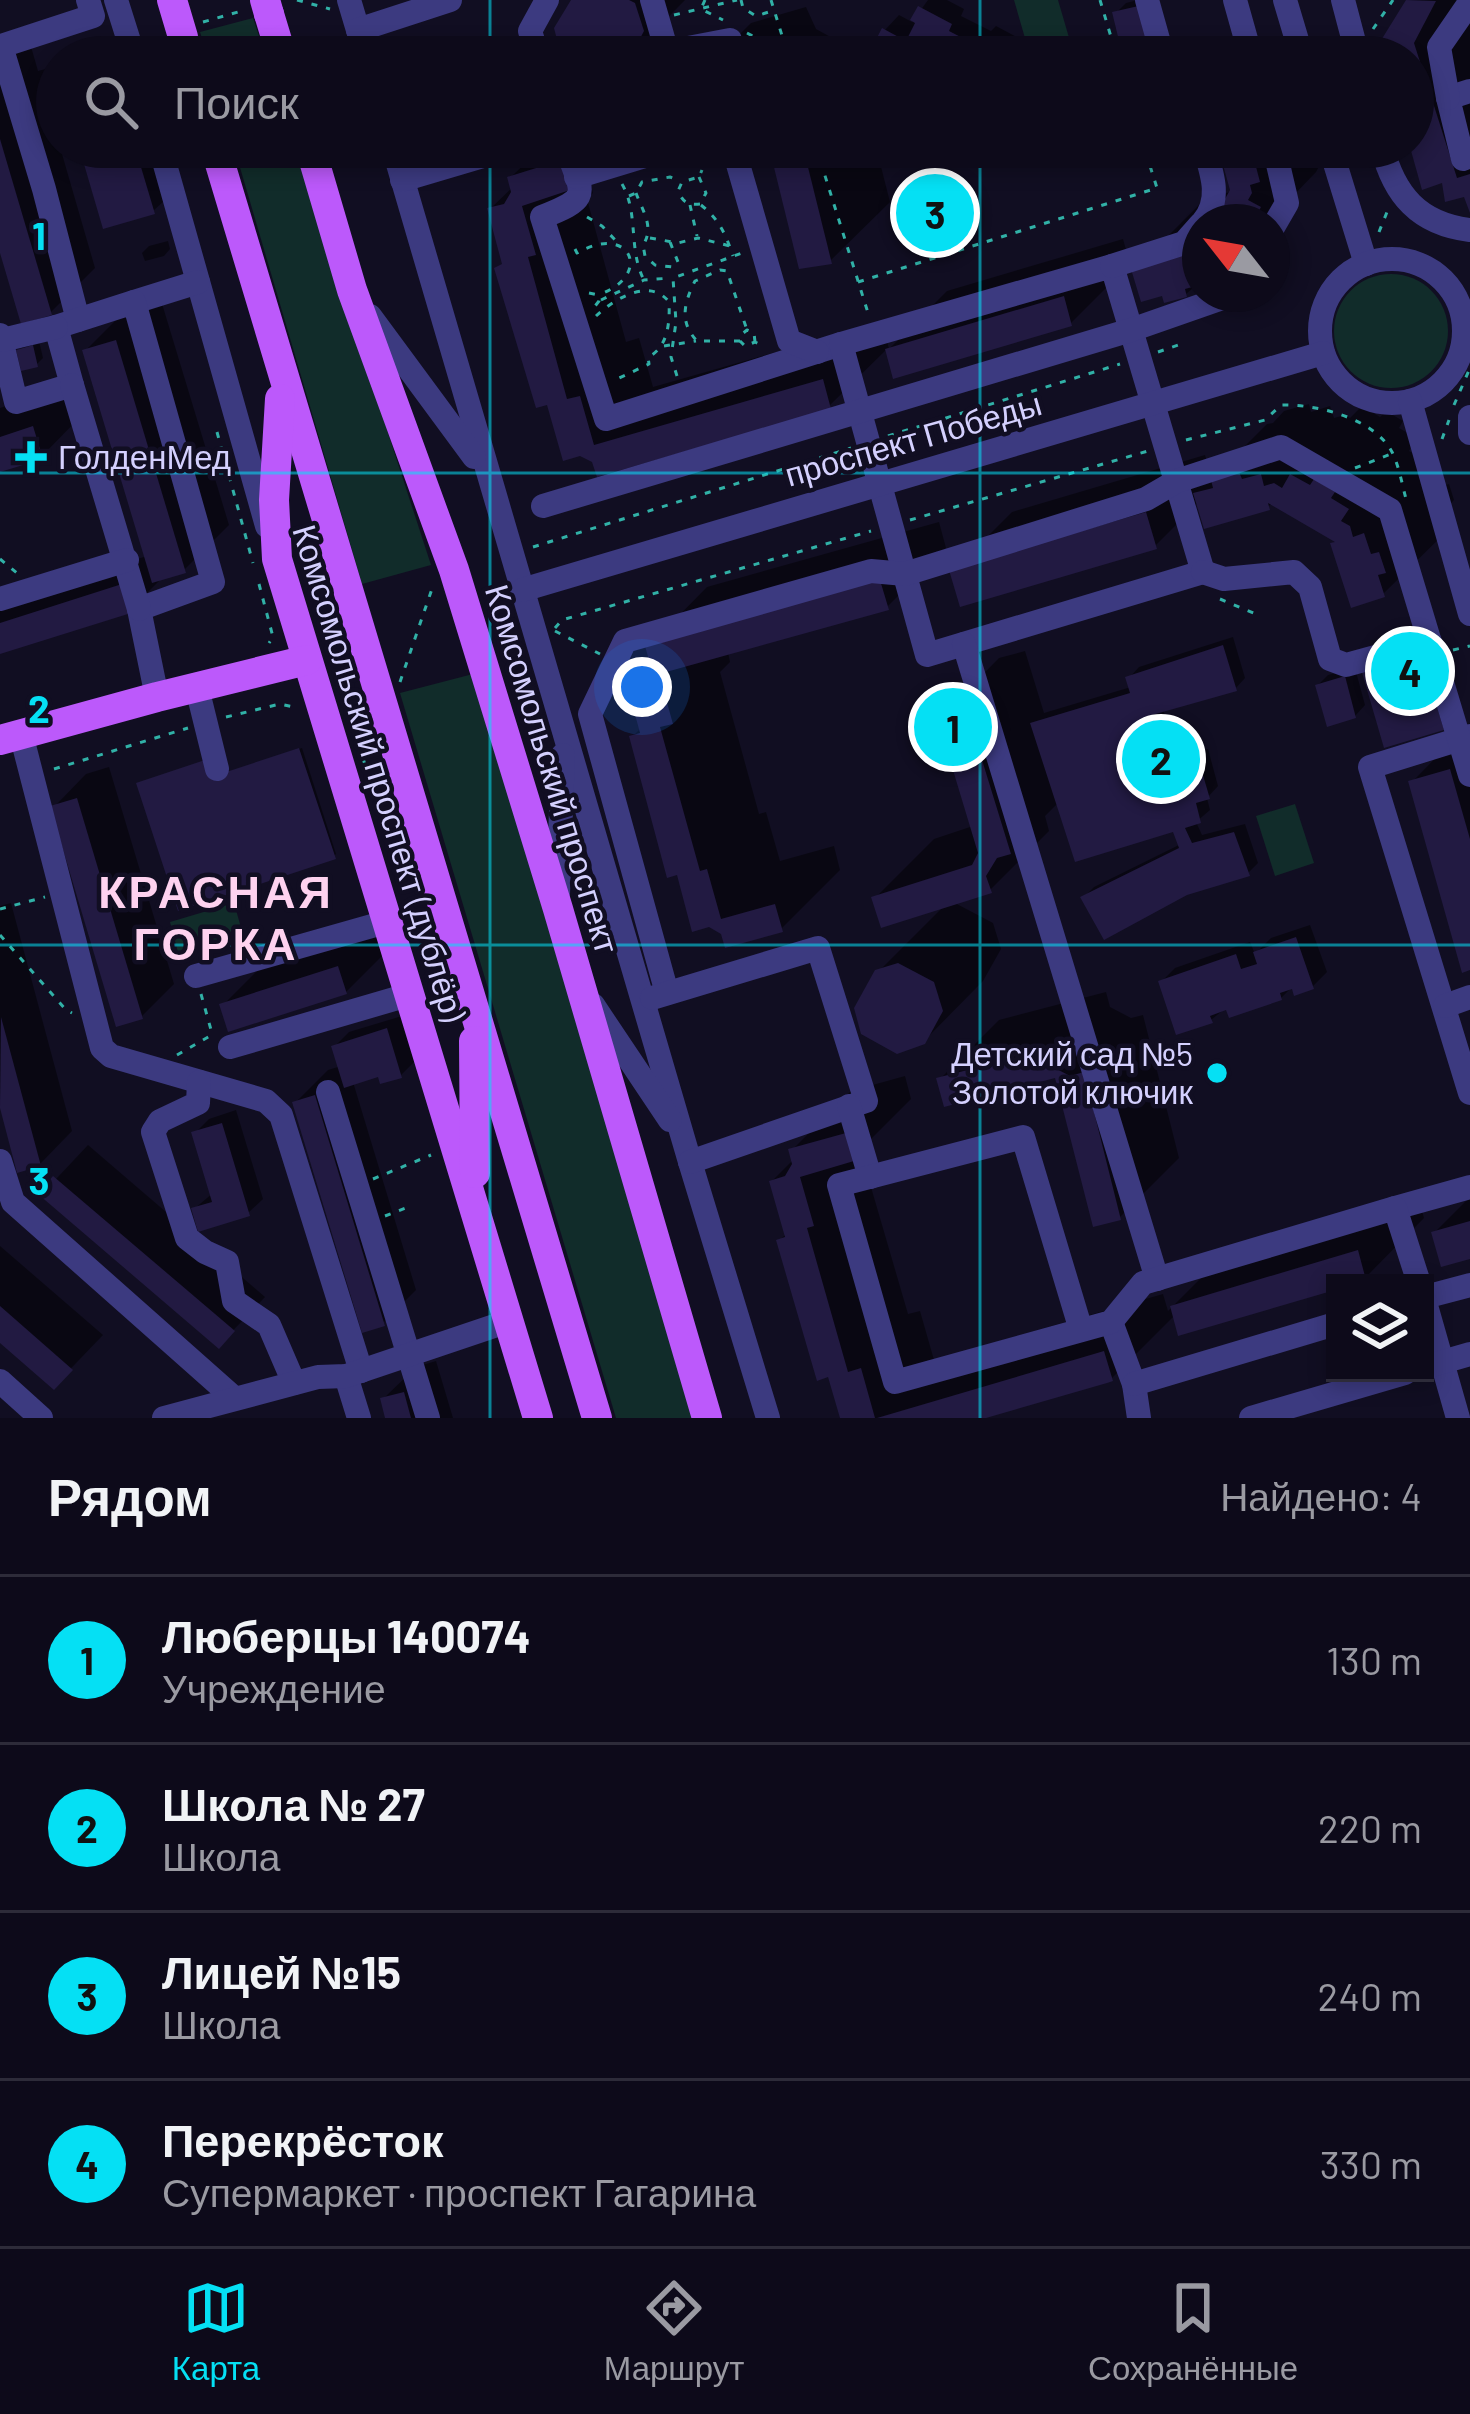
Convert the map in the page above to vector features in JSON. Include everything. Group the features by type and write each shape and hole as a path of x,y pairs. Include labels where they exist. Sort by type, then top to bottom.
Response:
{"main road":[{"path":"172,0 190,36"},
{"path":"273,5 278,36"},
{"path":"221,168 597,1418"},
{"name":"Комсомольский проспект","path":"316,168 352,290 454,570 707,1418"},
{"path":"277,560 274,500 279,363"},
{"name":"Комсомольский проспект (дублёр)","path":"277,560 538,1418"},
{"path":"10,737 307,661"},
{"path":"474,1009 478,1221"}],"street":[{"path":"358,30 450,0"},
{"path":"518,0 532,36"},
{"path":"530,31 547,0"},
{"path":"1147,0 1157,36"},
{"path":"1235,0 1245,36"},
{"path":"1285,0 1296,36"},
{"path":"1343,0 1352,36"},
{"path":"1470,2 1439,46 1459,94 1463,159 1470,156"},
{"path":"340,4 360,36"},
{"path":"36,162 0,46 90,8 98,31 120,12"},
{"path":"38,168 67,323 72,386 127,560 157,697"},
{"name":"Комсомольский проспект (дублёр)","path":"166,168 277,560"},
{"path":"399,168 564,732 655,997"},
{"path":"402,180 443,168"},
{"path":"573,168 581,190 579,199 542,217 583,319 606,419 1182,244"},
{"path":"576,177 605,168"},
{"path":"740,168 789,341 818,352 860,412 927,655 1203,572 1224,579 1294,572 1310,587 1330,658 1346,665 1441,646"},
{"path":"1210,168 1215,186 1212,204"},
{"path":"1279,168 1286,204"},
{"path":"1337,168 1366,263"},
{"path":"1387,168 1413,209 1449,227 1470,230"},
{"path":"1412,262 1434,272 1466,308 1464,339 1455,366 1436,388 1410,401 1388,404 1348,389 1323,353 1323,310 1332,291 1366,263 1412,262"},
{"path":"1112,266 1203,572"},
{"path":"72,386 8,404 1,338 199,282"},
{"path":"352,290 467,444 491,484"},
{"path":"134,302 213,582 139,609"},
{"path":"543,506 1182,312"},
{"name":"проспект Победы","path":"522,590 1323,353"},
{"path":"1410,401 1470,610"},
{"path":"1470,417 1470,433"},
{"path":"768,1418 687,1152 590,714 625,641 871,571 904,574 1146,499 1177,482 1281,447 1390,510 1441,646 1470,775"},
{"path":"0,599 127,560"},
{"path":"964,644 1157,1279"},
{"path":"197,688 217,769"},
{"path":"558,909 564,732"},
{"path":"10,737 31,776 102,1048 111,1056 266,1101 281,1114 353,1374 359,1418"},
{"path":"1465,737 1370,766 1470,1093"},
{"path":"196,976 386,922"},
{"path":"655,997 818,948 866,1101 687,1152"},
{"path":"581,988 687,1152"},
{"path":"230,1047 408,995"},
{"path":"1445,1006 1470,997"},
{"path":"199,1082 198,1103 160,1120 153,1132 187,1238 227,1262 234,1301 268,1324 295,1383"},
{"path":"328,1091 428,1418"},
{"path":"849,1106 870,1177"},
{"path":"1082,1330 1023,1136 839,1185 896,1382 1111,1322 1143,1283 1470,1186"},
{"path":"0,1161 13,1202 234,1398"},
{"path":"1395,1208 1416,1274"},
{"path":"1434,1296 1470,1285"},
{"path":"164,1418 318,1377 353,1374 509,1321"},
{"path":"1111,1322 1134,1384 1139,1418"},
{"path":"1134,1384 1326,1327"},
{"path":"1458,1418 1434,1364 1470,1354"},
{"path":"0,1382 41,1418"},
{"path":"1251,1418 1374,1382"}],"path":[{"path":"701,8 705,0"},
{"path":"655,9 701,8 739,0 756,16 774,10"},
{"path":"771,0 782,36"},
{"path":"1100,0 1111,36"},
{"path":"1373,29 1393,0"},
{"path":"198,36 273,5 326,10 340,4"},
{"path":"613,168 629,196 638,269 644,280"},
{"path":"823,168 874,334"},
{"path":"858,282 1156,188 1150,168"},
{"path":"629,196 642,182 659,177 682,182 699,177 706,194 700,204"},
{"path":"682,182 678,191 682,200 700,204 713,214 733,256"},
{"path":"636,193 645,211 645,256 655,266 673,267 678,262 670,242"},
{"path":"574,204 631,257 629,272 598,298 583,319"},
{"path":"690,205 698,238"},
{"path":"648,237 670,242 698,238 730,246"},
{"path":"567,248 577,253 618,243"},
{"path":"598,298 644,280 673,278 762,245"},
{"path":"697,341 686,327 686,302 695,281 720,270 731,278 755,342"},
{"path":"629,272 644,280"},
{"path":"673,278 676,322 670,357 684,395"},
{"path":"584,290 598,298"},
{"path":"583,319 627,296 654,290 669,302 663,346 648,357 649,364 609,383 600,400"},
{"path":"740,340 747,330"},
{"path":"663,346 740,340"},
{"path":"740,340 745,346 755,342 818,352"},
{"path":"1441,441 1470,368"},
{"path":"217,432 270,623 273,637 268,644"},
{"path":"1333,477 1393,454"},
{"path":"296,527 346,697"},
{"path":"399,683 436,575"},
{"path":"553,630 615,662"},
{"path":"1441,646 1470,646"},
{"path":"31,776 260,707"},
{"path":"0,909 61,892"},
{"path":"0,935 66,1010 94,1024"},
{"path":"154,1068 212,1036 196,976"},
{"path":"357,1186 443,1149"},
{"path":"368,1222 411,1206"}],"green space":[{"path":"1014,0 1058,0 1069,36 1024,36"},
{"path":"253,18 259,36 201,36 200,32"},
{"path":"240,168 302,168 431,565 362,584"},
{"path":"1391,274 1413,278 1432,290 1444,309 1448,331 1444,353 1432,372 1413,384 1391,388 1369,384 1350,372 1338,353 1334,331 1338,309 1350,290 1369,278"},
{"path":"473,674 694,1418 616,1418 400,693"},
{"path":"1295,804 1314,863 1275,876 1256,816"},
{"path":"234,903 244,938 179,956 170,922"}],"building":[{"path":"571,0 629,0 635,3 644,31 641,36 556,36 554,28"},
{"path":"1406,0 1436,1 1418,36 1384,36"},
{"path":"1143,5 1151,36 1118,36 1112,12"},
{"path":"918,6 952,24 949,31 959,36 908,36 915,23 910,20"},
{"path":"1434,106 1457,178 1470,174 1470,213 1464,197 1445,202 1442,183 1422,190 1416,168 1434,168"},
{"path":"0,139 52,315 21,324 0,253"},
{"path":"85,168 141,168 155,214 103,229"},
{"path":"536,168 567,168 573,189 522,206 536,255 528,257 567,399 580,396 594,445 823,379 831,409 597,477 592,462 580,456 563,461 547,405 536,408 494,268 502,264 487,208 504,204 511,192 507,177"},
{"path":"774,168 808,168 832,264 799,269"},
{"path":"1224,168 1256,168 1260,182 1250,185 1248,200 1255,204 1222,204 1230,190"},
{"path":"1182,254 1182,298 1164,303 1162,296 1141,302 1131,269"},
{"path":"1064,296 1072,326 893,379 885,349"},
{"path":"116,340 186,573 152,583 82,350"},
{"path":"33,345 38,367 21,371 16,350"},
{"path":"33,426 43,459 0,472 0,437"},
{"path":"1239,472 1242,479 1261,474 1264,486 1274,483 1282,488 1290,474 1310,485 1314,479 1335,492 1331,498 1349,509 1341,521 1350,526 1353,537 1364,533 1371,554 1379,552 1386,573 1378,575 1385,597 1351,608 1330,543 1335,542 1268,503 1270,510 1204,529 1193,493 1213,488 1211,480"},
{"path":"1146,512 1157,549 960,607 949,570"},
{"path":"880,580 889,610 659,674 673,724 660,727 700,871 707,869 721,919 775,904 783,932 725,948 721,934 709,927 692,932 677,875 667,878 629,736 640,733 625,677 642,672 649,660 645,646"},
{"path":"122,584 131,613 0,654 0,623"},
{"path":"1223,645 1237,691 1152,715 1161,746 1180,740 1186,761 1198,758 1210,799 1196,803 1201,823 1185,828 1192,843 1234,832 1250,876 1187,895 1104,940 1080,897 1179,848 1173,832 1075,862 1030,723 1130,693 1125,677"},
{"path":"1420,651 1444,730 1384,748 1361,669"},
{"path":"1345,676 1356,718 1327,727 1315,685"},
{"path":"966,708 1011,854 997,858 986,876 992,893 881,928 871,897 972,865 978,853 937,717"},
{"path":"299,748 336,859 178,911 136,783 205,760 211,777"},
{"path":"1450,769 1470,839 1470,970 1462,973 1408,781"},
{"path":"77,798 143,1019 116,1027 50,806"},
{"path":"1296,937 1314,989 1294,996 1292,989 1280,993 1282,1000 1229,1018 1226,1010 1210,1016 1213,1023 1176,1035 1158,981 1236,954 1241,969 1257,964 1253,952"},
{"path":"898,963 934,982 943,1011 925,1044 897,1054 861,1034 854,1008 875,970"},
{"path":"338,966 347,994 228,1032 219,1004"},
{"path":"1,1017 41,1166 17,1173 0,1108"},
{"path":"387,1028 402,1078 380,1084 378,1077 344,1088 331,1046"},
{"path":"1047,1050 1051,1066 1070,1076 1084,1072 1121,1220 1093,1227 1055,1078 944,1107 936,1078"},
{"path":"315,1095 385,1326 362,1333 292,1102"},
{"path":"222,1123 250,1216 198,1232 191,1208 212,1202 191,1132"},
{"path":"846,1133 854,1161 800,1177 814,1226 807,1228 848,1372 861,1368 875,1418 840,1418 828,1377 817,1381 776,1240 785,1237 769,1181 785,1176 792,1164 788,1149"},
{"path":"53,1176 235,1331 219,1349 38,1194"},
{"path":"1470,1221 1470,1259 1441,1267 1431,1232"},
{"path":"1358,1250 1364,1274 1326,1274 1326,1293 1178,1336 1170,1306"},
{"path":"0,1306 73,1370 54,1390 0,1343"},
{"path":"1104,1351 1113,1381 1107,1383 986,1418 877,1418"},
{"path":"404,1392 411,1418 385,1418 380,1398"}],"place":[{"name":"Лицей №15","path":"935,213"},
{"name":"ГолденМед","path":"31,457"},
{"name":"Перекрёсток","path":"1410,671"},
{"name":"Люберцы 140074","path":"953,727"},
{"name":"Школа № 27","path":"1161,759"},
{"name":"Детский сад №5 Золотой ключик","path":"1217,1073"}],"district":[{"name":"КРАСНАЯ ГОРКА","path":"216,918"}]}
